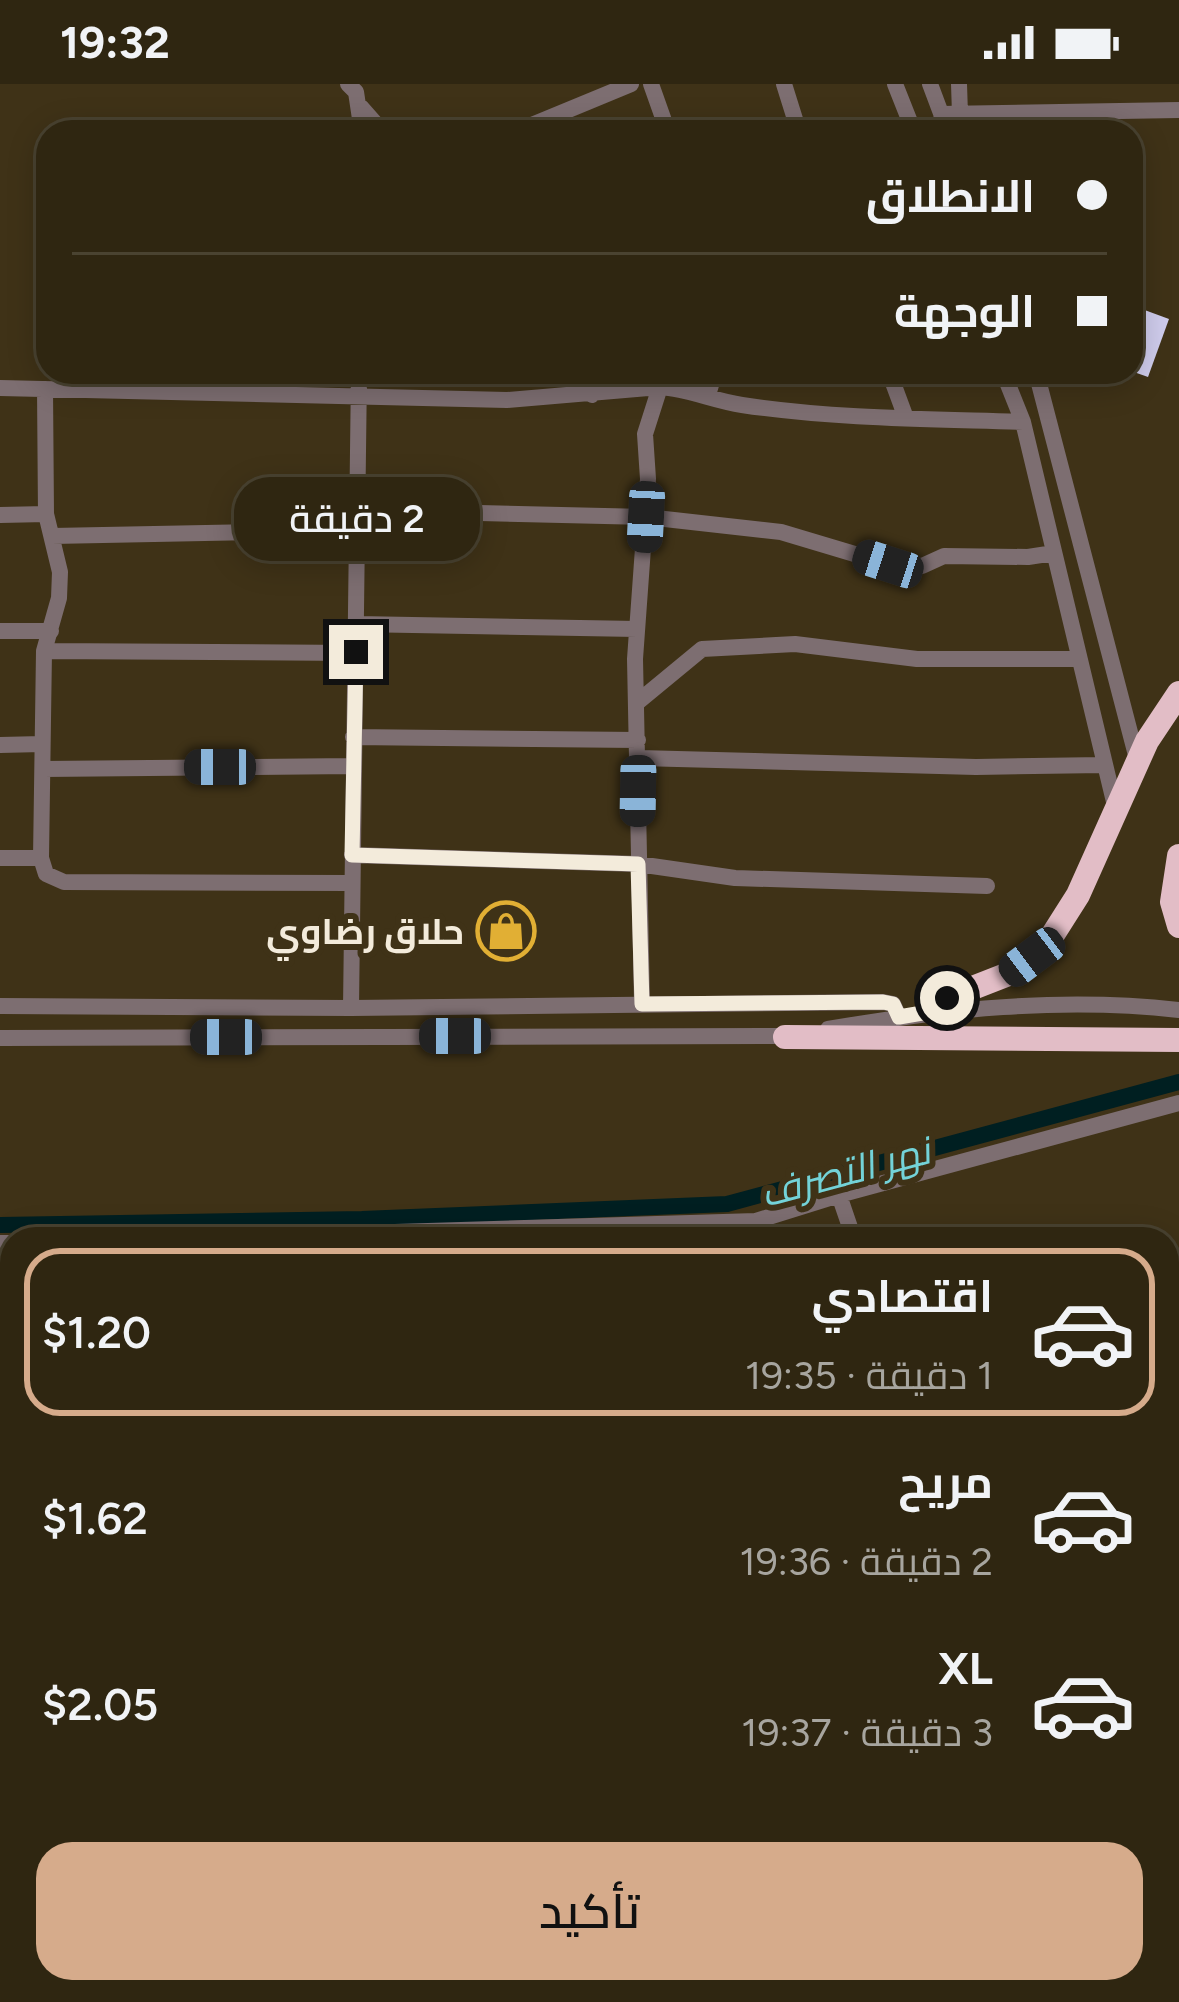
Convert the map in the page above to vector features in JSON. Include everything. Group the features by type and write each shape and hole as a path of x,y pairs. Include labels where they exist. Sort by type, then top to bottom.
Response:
{"highway":[{"path":"940,1010 947,998 1011,973 1052,936 1078,895 1147,741 1179,693"},
{"path":"1179,856 1172,902 1179,926"},
{"path":"785,1037 1179,1040"}],"street":[{"path":"544,120 631,84"},
{"path":"651,84 664,120"},
{"path":"784,84 795,120"},
{"path":"895,84 909,120"},
{"path":"930,84 951,114"},
{"path":"950,120 959,84"},
{"path":"351,85 372,120"},
{"path":"360,106 361,120"},
{"path":"951,114 1179,110"},
{"path":"350,1008 358,384"},
{"path":"590,384 592,395"},
{"path":"707,395 711,384"},
{"path":"893,384 906,418"},
{"path":"1008,384 1023,422 1115,806"},
{"path":"1039,384 1138,764"},
{"path":"642,1004 637,628 646,517 645,434 660,386"},
{"path":"0,388 507,400 660,386 739,405 1023,422"},
{"path":"45,388 46,514 60,585 44,651 41,858 46,874 64,882 352,883"},
{"path":"1032,462 1059,457"},
{"path":"358,510 646,517 781,532 888,564 922,566 944,556 1054,553"},
{"path":"0,515 46,514"},
{"path":"52,536 358,530"},
{"path":"356,623 637,628"},
{"path":"0,631 51,631"},
{"path":"639,701 702,650 795,644 917,659 1078,659"},
{"path":"44,651 356,652"},
{"path":"353,737 976,767 1103,766"},
{"path":"0,745 42,744"},
{"path":"43,769 353,766"},
{"path":"352,855 638,864 735,878 987,886"},
{"path":"0,858 41,858"},
{"path":"0,1006 883,1002 893,1004 899,1017"},
{"path":"0,1039 785,1037 940,1010 1179,1010"},
{"path":"559,1227 756,1221 1179,1103"},
{"path":"839,1195 850,1227"}],"building":[{"path":"1143,309 1169,319 1148,377 1143,375"}],"waterway":[{"name":"نهر التصرف","path":"0,1225 362,1219 727,1204 1179,1082"}],"place":[{"name":"حلاق رضاوي","path":"506,931"}],"route":[{"path":"356,652 352,855 638,864 642,1004 883,1002 893,1004 899,1017 940,1010 947,998"}]}
